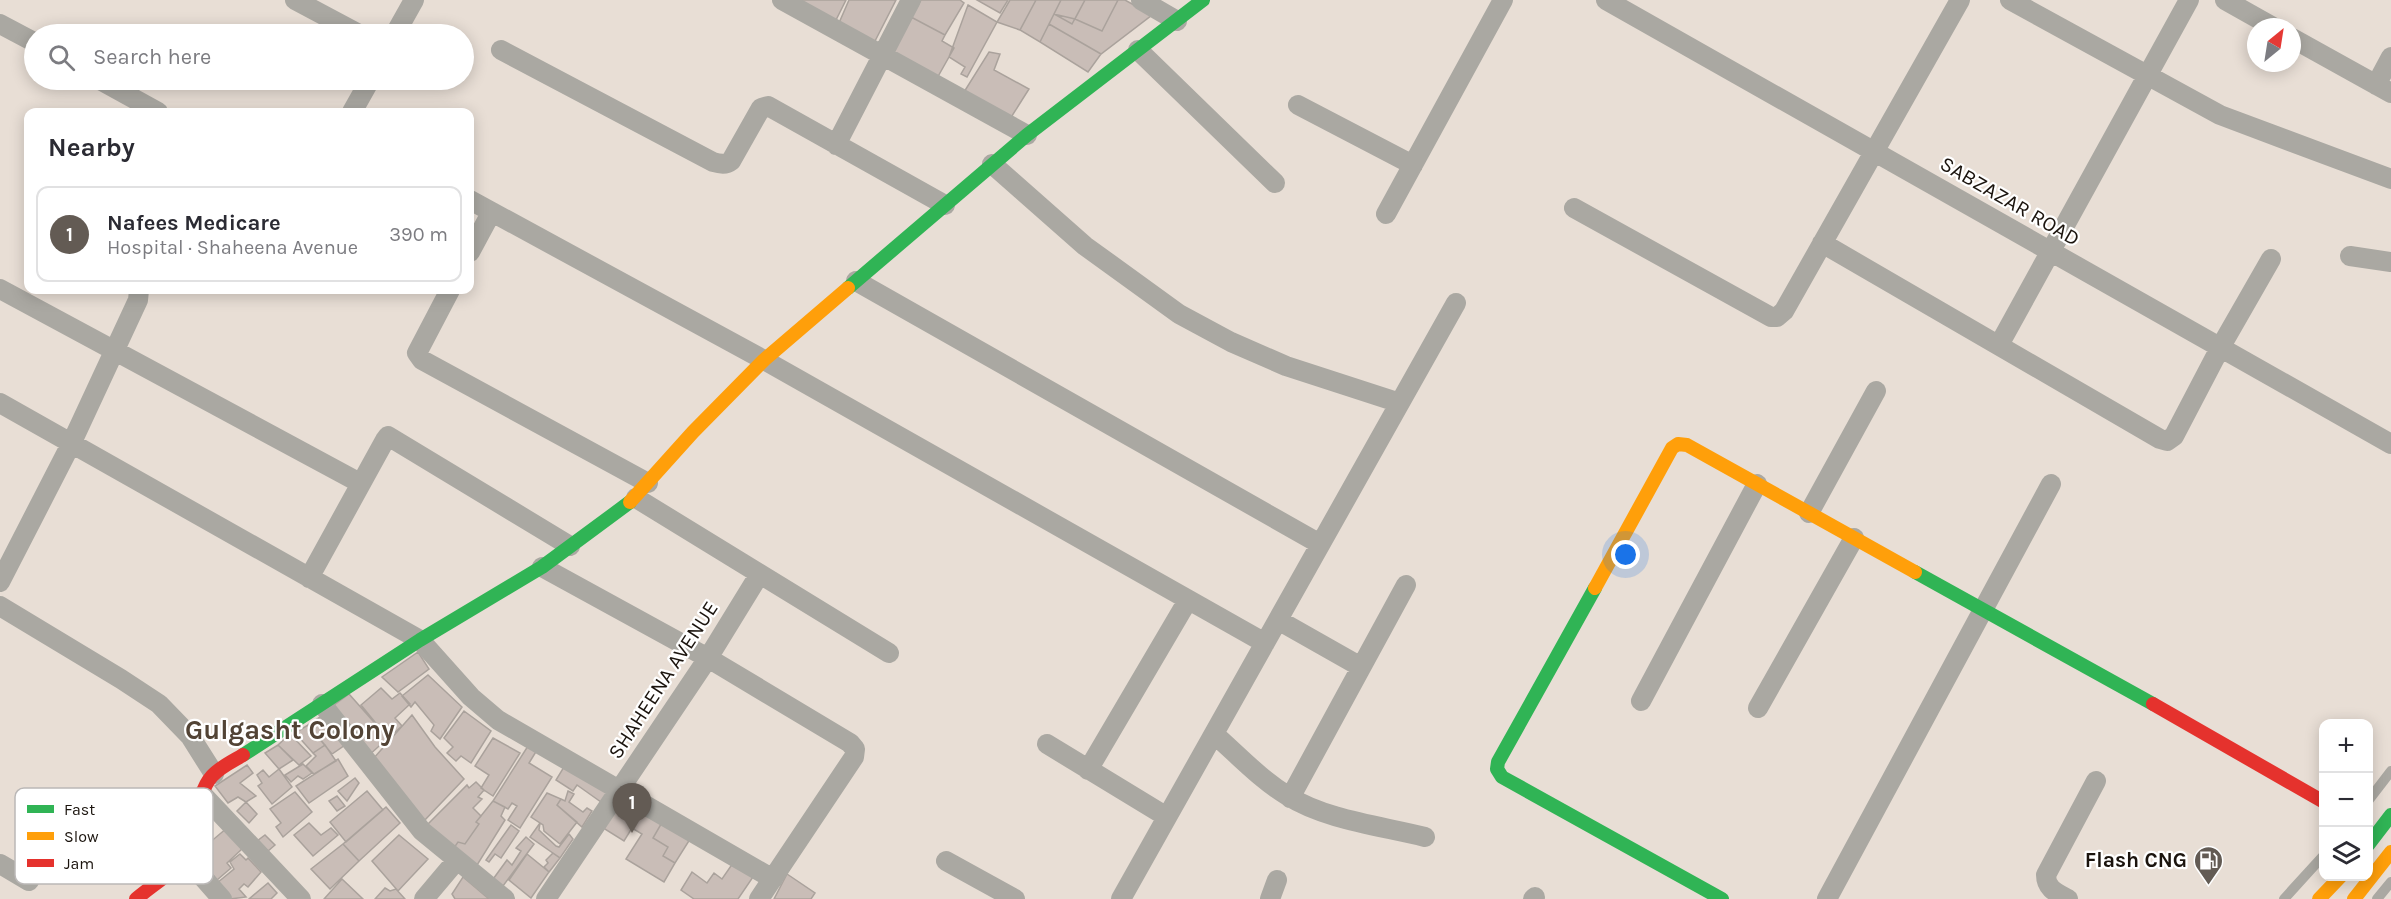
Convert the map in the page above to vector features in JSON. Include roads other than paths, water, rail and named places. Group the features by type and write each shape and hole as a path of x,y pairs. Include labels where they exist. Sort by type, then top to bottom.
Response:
{"street":[{"path":"295,0 340,24"},
{"path":"401,24 414,0"},
{"path":"782,0 1027,135"},
{"path":"836,145 911,0"},
{"path":"1141,0 1177,21"},
{"path":"205,788 208,779 214,774 420,640 542,567 642,490 693,432 764,360 1027,135 1203,0"},
{"path":"1386,214 1503,0"},
{"name":"SABZAZAR ROAD","path":"1606,0 2391,444"},
{"path":"1574,208 1771,317 1777,317 1784,311 1960,0"},
{"path":"2010,0 2220,115 2391,180"},
{"path":"1999,345 2189,0"},
{"path":"2225,0 2257,18"},
{"path":"0,24 24,37"},
{"path":"2301,43 2383,89 2391,57"},
{"path":"501,50 713,162 728,164 763,105 768,105 945,205"},
{"path":"1138,50 1275,183"},
{"path":"116,90 146,108"},
{"path":"354,108 364,90"},
{"path":"1298,105 1413,165"},
{"path":"992,164 1085,246 1179,314 1231,342 1286,366 1400,403"},
{"path":"474,202 764,360 1265,643"},
{"path":"474,245 491,213"},
{"path":"1822,243 2167,441 2174,436 2220,348 2271,259"},
{"path":"2350,256 2391,262"},
{"path":"855,281 1320,544"},
{"path":"0,289 360,483"},
{"path":"0,582 72,442 138,300 139,294"},
{"path":"448,294 417,354 422,360 642,490 759,575 889,653"},
{"path":"1120,899 1456,303"},
{"path":"1809,513 1876,391"},
{"path":"0,403 420,640 471,697 498,720 773,879"},
{"path":"309,578 388,436 570,546"},
{"path":"1722,899 1502,777 1497,769 1498,762 1672,448 1678,444 1687,445 2319,798"},
{"path":"1641,701 1757,484"},
{"path":"1827,899 2051,484"},
{"path":"1758,708 1854,538"},
{"path":"542,567 708,658 850,743 855,749 854,757 759,899"},
{"name":"SHAHEENA AVENUE","path":"546,899 708,658 759,575"},
{"path":"1290,798 1406,585"},
{"path":"1088,770 1188,600"},
{"path":"0,606 121,679 159,705 190,736 214,774"},
{"path":"1278,620 1361,667"},
{"path":"322,704 422,831 505,899"},
{"path":"1214,734 1267,783 1290,798 1322,812 1425,837"},
{"path":"1047,744 1167,817"},
{"path":"2068,899 2052,890 2046,883 2046,875 2096,781"},
{"path":"213,806 301,899"},
{"path":"2373,835 2391,815"},
{"path":"2354,899 2391,852"},
{"path":"424,899 456,861"},
{"path":"946,861 1015,899"},
{"path":"0,864 15,872"},
{"path":"1270,899 1277,880"},
{"path":"2319,899 2336,881"},
{"path":"137,899 154,884"},
{"path":"209,884 222,899"}],"lane":[{"path":"2373,794 2391,771"},
{"path":"2284,899 2319,860"},
{"path":"2377,899 2391,882"}],"place":[{"name":"Nafees Medicare","path":"632,833"},
{"name":"Flash CNG","path":"2208,886"}],"district":[{"name":"Gulgasht Colony","path":"290,730"}]}
